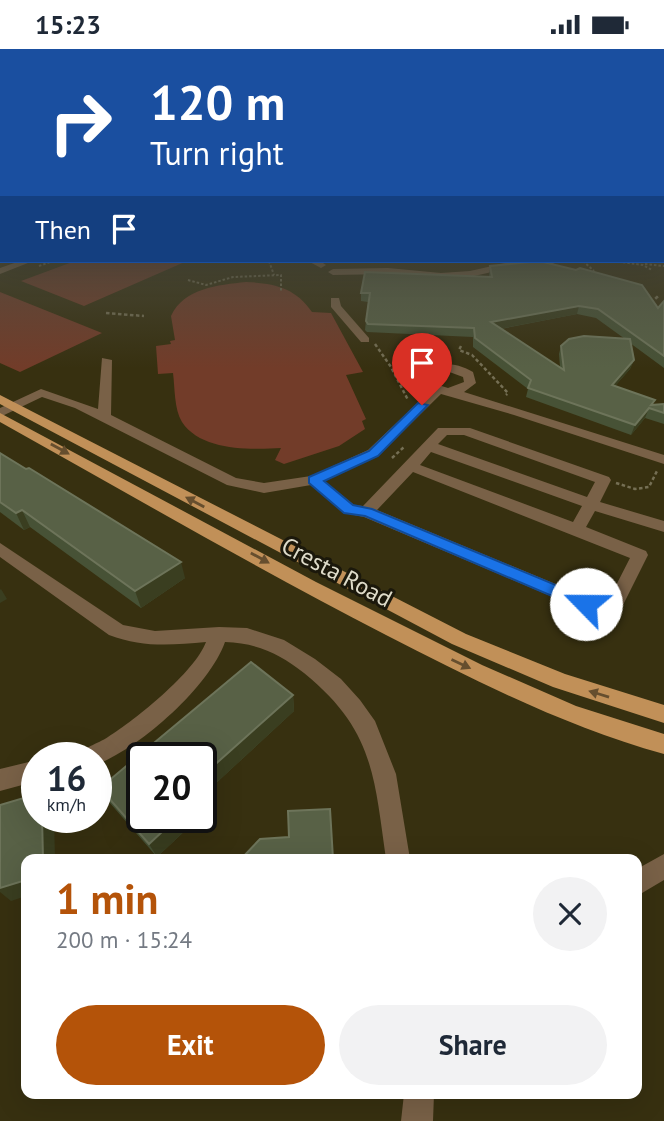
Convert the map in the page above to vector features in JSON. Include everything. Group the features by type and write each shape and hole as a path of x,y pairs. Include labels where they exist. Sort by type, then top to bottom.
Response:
{"main road":[{"name":"Cresta Road","path":"3,409 459,639 559,681 664,714"},
{"name":"Cresta Road","path":"3,409 367,617 563,710 664,744"}],"street":[{"path":"333,272 388,271 450,276 492,268"},
{"path":"335,300 336,307 365,339"},
{"path":"104,417 106,360"},
{"path":"661,465 519,412 442,391 421,380 424,371 429,368 444,366 460,369 470,375 473,392 664,453"},
{"path":"3,409 41,393 147,437 232,482 264,488 314,480 373,453 442,391 461,389 470,383"},
{"path":"367,512 443,431 465,431 604,479 577,529"},
{"path":"429,446 664,527"},
{"path":"314,480 349,509 367,512 610,614 640,555 410,466"},
{"path":"0,549 130,637 165,639 219,634 252,635 268,639 334,683 353,703 378,750 397,854"},
{"path":"112,747 166,702 208,661 219,634"},
{"path":"0,780 21,775"},
{"path":"642,880 664,866"},
{"path":"417,1121 419,1099"}],"path":[{"path":"272,268 274,275"},
{"path":"591,268 594,271"},
{"path":"188,279 206,285 233,277 281,275 281,292"},
{"path":"643,306 652,303 659,296"},
{"path":"106,313 144,317"},
{"path":"411,339 414,353 425,364"},
{"path":"459,350 472,355 479,363"},
{"path":"483,369 488,374"},
{"path":"604,479 635,489 649,487 661,465"}],"shaded area":[{"path":"56,268 171,268 84,306 21,281"},
{"path":"246,282 284,288 299,297 312,312 331,313 363,372 346,375 366,419 362,421 365,429 339,446 284,464 275,460 281,448 227,447 201,439 190,432 179,417 173,373 158,374 156,346 171,344 170,341 175,340 171,316 184,299 203,290"},
{"path":"0,292 102,333 20,372 0,363"}],"building":[{"path":"490,268 580,268 642,285 658,308 664,301 664,356 598,309 579,306 491,322 564,370 561,346 569,339 584,336 630,339 634,360 612,385 655,400 651,405 664,404 664,413 649,408 635,425 528,388 531,380 475,338 474,328 368,324 366,321 370,293 361,293 365,272 492,277"},
{"path":"0,453 26,469 29,468 181,562 135,591 22,510 16,513 0,502"},
{"path":"251,662 293,695 217,763 217,742 155,742"},
{"path":"126,766 126,818 112,802 112,778"},
{"path":"21,799 21,833 42,833 43,854 21,854 21,882 0,888 0,805"},
{"path":"330,809 333,854 246,854 260,839 289,837 288,811"},
{"path":"139,833 161,833 149,844"}],"route":[{"path":"422,405 373,453 314,480 326,493 349,509 367,512 586,604"}]}
